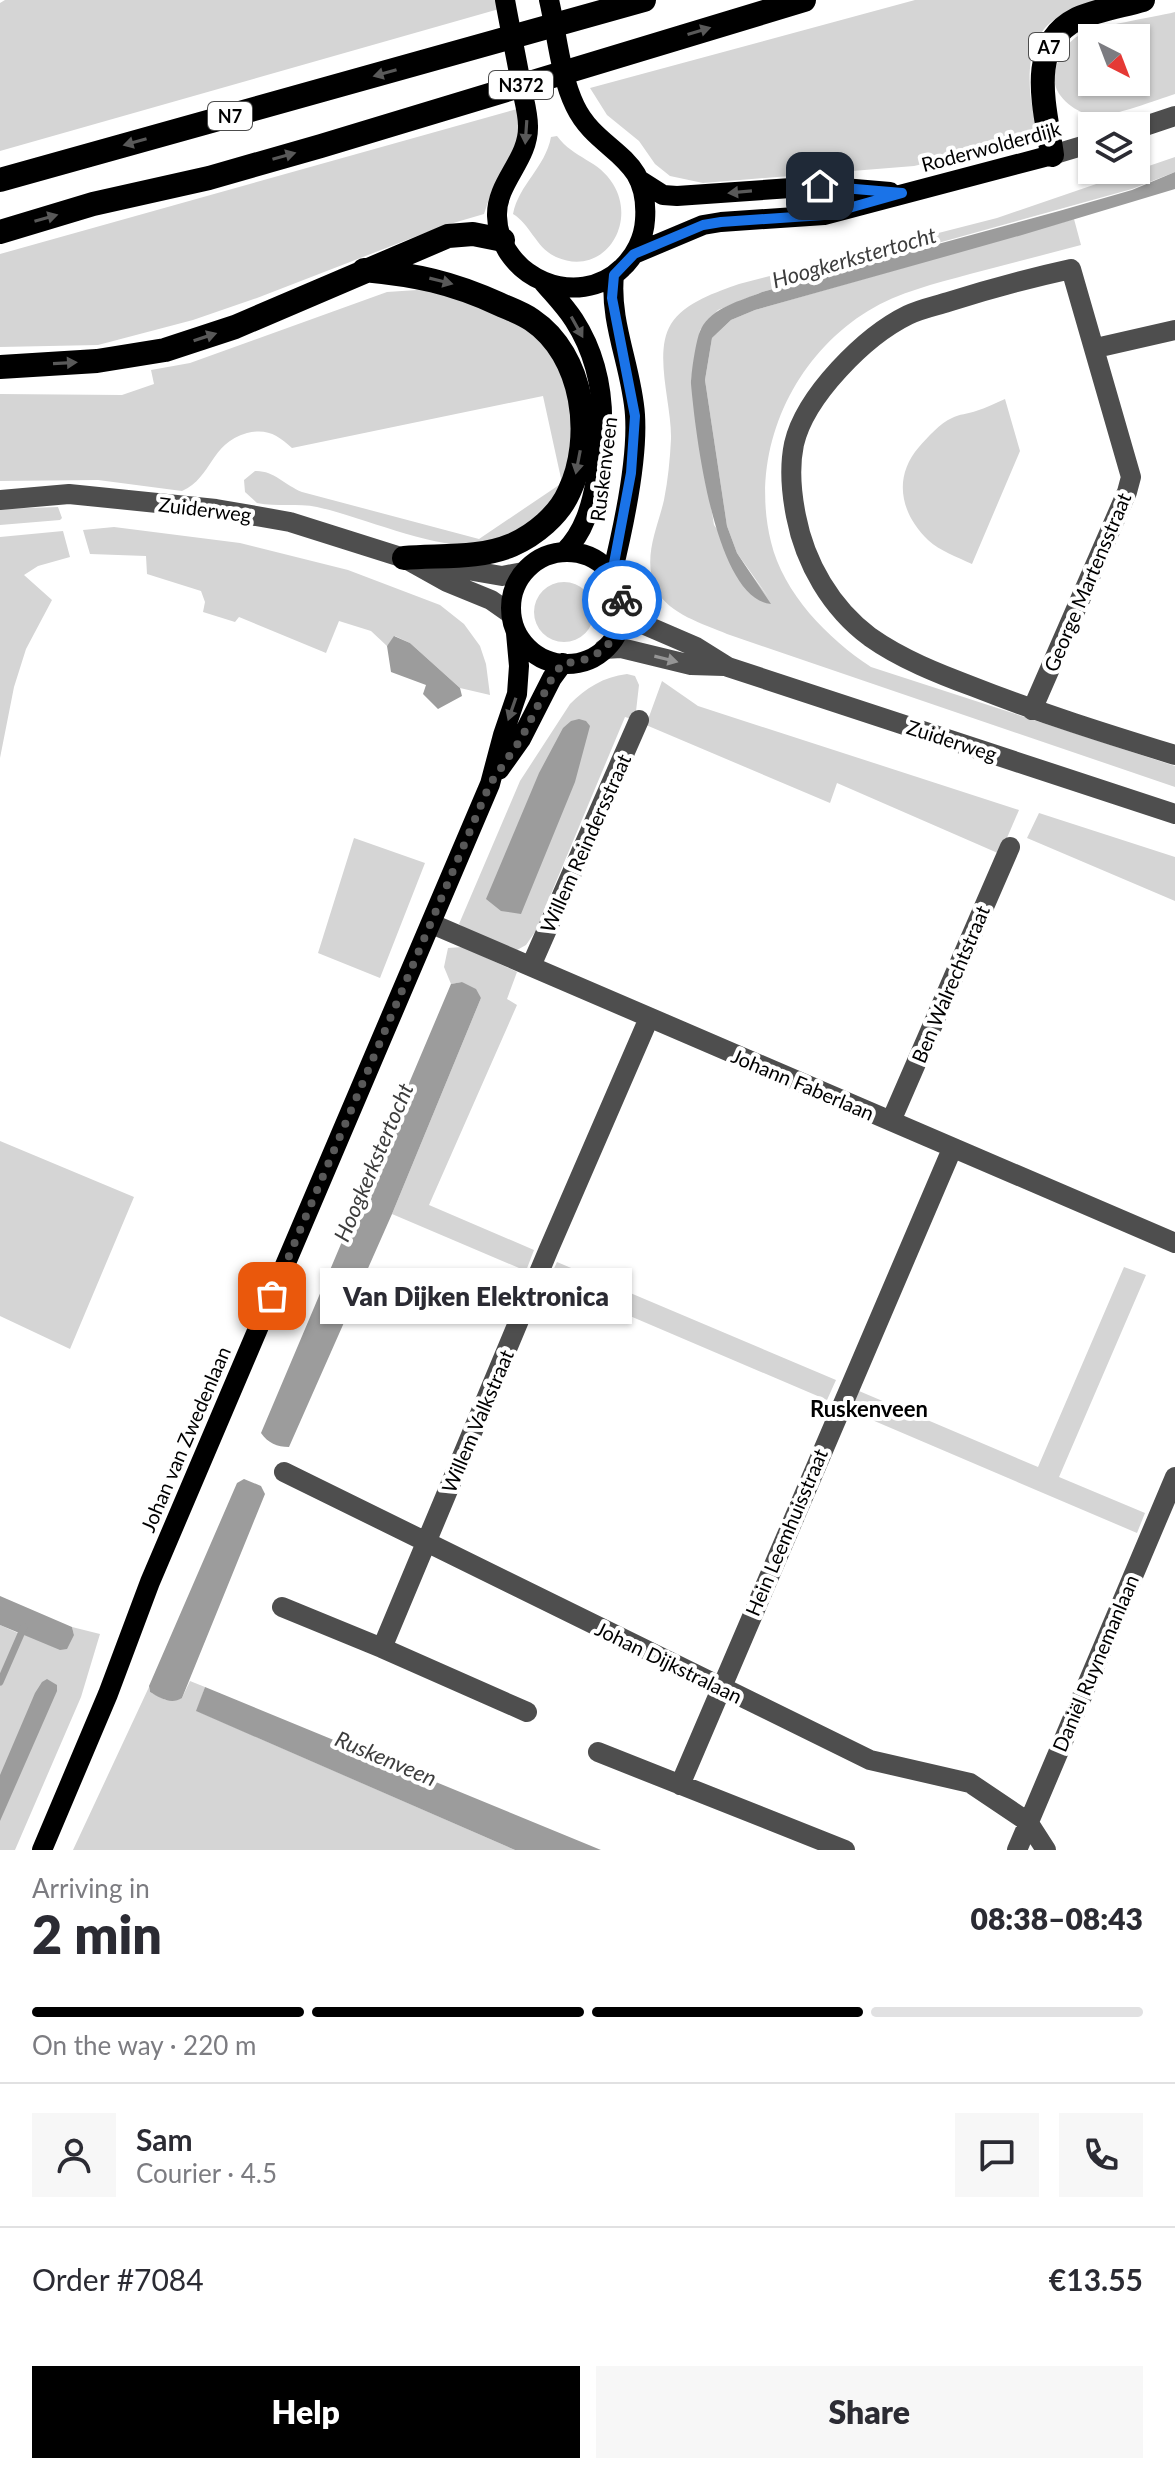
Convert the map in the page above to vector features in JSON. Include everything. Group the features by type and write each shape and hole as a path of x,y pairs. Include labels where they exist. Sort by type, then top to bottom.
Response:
{"highway":[{"name":"N7","path":"0,180 644,0"},
{"path":"0,232 93,204 209,178 804,0"},
{"name":"A7","path":"1052,155 1042,79 1051,43 1080,18 1143,0"},
{"path":"0,367 97,361 165,350 235,327 364,270 454,235 473,234 503,240"},
{"path":"364,270 453,284 531,319 553,340 566,359 581,409 581,440 575,478 562,504 545,523 515,544 497,551 404,558"}],"main road":[{"name":"N372","path":"503,240 497,221 497,206 525,145 528,125 505,0"},
{"name":"N372","path":"549,0 574,104 641,181"},
{"name":"Roderwolderdijk","path":"634,254 703,225 824,215 1052,155"},
{"name":"Roderwolderdijk","path":"641,181 663,195 685,197 820,186 902,193"},
{"path":"543,282 564,289 580,289 597,285 614,275 634,254 645,226 645,196 641,181"},
{"name":"Ruskenveen","path":"503,240 521,267 543,282 580,331 592,361 603,404 603,443 591,504 578,539 565,551"},
{"name":"Ruskenveen","path":"612,574 631,473 635,416 612,298 614,275"},
{"path":"565,551 587,556 601,563 612,574 621,595 623,611 617,632 604,649 589,659 563,663 538,656 523,643 514,624 513,592 523,572 542,558 565,551"},
{"name":"Johan van Zwedenlaan","path":"42,1850 108,1694 150,1582 490,784 517,694 519,666 514,624"},
{"name":"Johan van Zwedenlaan","path":"490,784 521,739 563,663"}],"street":[{"path":"1150,124 1175,116"},
{"name":"Roderwolderdijk","path":"1052,155 1078,147"},
{"name":"George Martensstraat","path":"1071,269 1096,348 1131,477 1032,710 929,670 870,637 837,606 814,570 798,528 790,486 794,442 817,395 843,364 875,334 909,314 985,290 1071,269"},
{"path":"1096,348 1175,330"},
{"name":"Zuiderweg","path":"0,500 69,494 216,509 290,522 404,558 491,575 513,576 523,572"},
{"name":"Zuiderweg","path":"404,558 447,582 491,600 514,624"},
{"name":"Zuiderweg","path":"623,611 631,619 696,647 728,667 1175,814"},
{"name":"Zuiderweg","path":"604,649 621,648 691,665 728,667"},
{"path":"1032,710 1175,755"},
{"name":"Willem Reindersstraat","path":"531,966 639,720"},
{"name":"Ben Walrechtstraat","path":"891,1121 1010,847"},
{"name":"Johann Faberlaan","path":"432,924 1175,1243"},
{"name":"Willem Valkstraat","path":"382,1648 541,1266 649,1018"},
{"name":"Hein Leemhuisstraat","path":"680,1785 952,1149"},
{"name":"Johan Dijkstralaan","path":"284,1472 870,1760 970,1783 1028,1822 1046,1850"},
{"name":"Daniël Ruynemanlaan","path":"1017,1850 1175,1477"},
{"path":"282,1607 527,1712"},
{"path":"598,1752 845,1850"}],"shaded area":[{"path":"5,0 497,0 499,9 0,151 0,3"},
{"path":"915,0 1111,0 1064,14 1044,29 1038,39 1030,75 1034,126 1027,140 914,166 703,183 670,176 655,164 639,141 607,115 590,88"},
{"path":"1175,12 1175,94 1120,112 1077,110 1061,96 1054,78 1060,57 1078,36 1078,96 1150,96 1150,24 1116,24"},
{"path":"517,109 519,133 515,150 492,190 484,214 443,226 193,320 98,345 0,347 0,254"},
{"path":"557,136 607,176 620,199 621,215 612,243 601,254 588,260 573,262 549,253 513,214 551,137"},
{"path":"1175,157 1175,172 1150,182 1150,166"},
{"path":"1175,172 1175,189 755,310 731,320 712,338 705,380 727,526 737,553 771,604 751,595 735,574 722,544 711,509 697,437 691,384 697,340 706,321 728,306 762,292 1059,211"},
{"path":"1096,184 1145,184 762,292 718,310 700,330 691,380 714,525 769,598 737,553 727,526 705,380 712,338 731,320 755,310 1074,219 1081,245 943,281 892,299 868,311 841,331 817,355 782,411 772,443 766,475 766,509 771,542 786,579 809,613 839,643 871,667 1175,766 1175,787 727,634 678,612 662,598 652,578 652,544 665,492 671,447 664,349 666,336 677,316 702,299 739,284 997,218"},
{"path":"439,291 454,296 529,330 547,348 557,365 570,406 572,449 568,469 562,487 549,508 518,533 482,545 444,543 317,507 257,503 245,492 244,480 255,471 261,471 302,492 479,539 562,483 543,396 292,448 272,434 260,431 247,433 225,445 200,478 182,491 98,480 0,481 0,394 122,395 154,384 151,370 190,363 387,292"},
{"path":"1005,399 1020,451 972,564 928,540 906,507 903,482 911,459 939,427 955,417"},
{"path":"58,507 60,520 0,525 0,509"},
{"path":"114,527 240,543 348,570 440,605 464,624 480,646 490,695 460,688 410,643 395,636 387,646 371,631 339,621 326,653 239,617 235,622 203,612 205,602 201,591 147,574 146,556 90,554 83,530"},
{"path":"63,531 70,557 38,566 24,575 52,600 26,649 14,687 0,758 0,537"},
{"path":"564,582 575,584 585,591 592,601 592,623 585,633 575,640 564,642 553,640 543,633 536,623 534,612 536,601 543,591 553,584"},
{"path":"394,636 410,643 460,688 462,696 438,709 423,694 426,685 391,672 387,646"},
{"path":"627,674 635,676 639,685 635,720 625,717 535,932 526,945 517,950 477,937 459,924 520,781 570,704 596,684"},
{"path":"662,681 698,706 1019,810 1000,854 837,783 830,803 646,725"},
{"path":"579,719 590,726 575,782 521,914 501,911 486,899 539,773 563,728"},
{"path":"1039,813 1175,857 1175,901 1027,838"},
{"path":"354,838 425,863 380,978 318,953"},
{"path":"463,947 517,972 507,999 517,1005 429,1205 534,1250 526,1271 392,1214 481,998 462,982 451,984 444,967 448,948"},
{"path":"462,982 476,989 481,998 392,1214 289,1447 277,1445 261,1433 451,984"},
{"path":"0,1141 134,1197 70,1349 0,1316"},
{"path":"557,1262 836,1380 827,1400 548,1281"},
{"path":"1124,1267 1146,1275 1059,1477 1145,1513 1137,1533 851,1411 859,1391 1038,1467"},
{"path":"244,1479 261,1486 265,1494 182,1698 166,1700 150,1692 149,1686 237,1483"},
{"path":"0,1596 72,1627 74,1635 67,1649 60,1650 0,1625"},
{"path":"0,1625 20,1634 74,1635 72,1627 100,1634 81,1697 15,1850 0,1850"},
{"path":"47,1679 57,1685 57,1691 0,1821 0,1775 35,1693"},
{"path":"190,1681 205,1687 197,1711 515,1850 73,1850 149,1687 150,1692 165,1700 182,1698"},
{"path":"205,1687 601,1850 515,1850 196,1711"}],"waterway":[{"path":"0,1682 24,1627"}],"way so far":[{"path":"272,1296 490,784 521,739 563,663 589,659 614,638 623,611 622,600"}],"place":[{"name":"Van Dijken Elektronica","path":"272,1296"}],"district":[{"name":"Ruskenveen","path":"869,1408"}],"route":[{"path":"622,600 612,574 631,473 635,416 612,298 614,275 634,254 703,225 824,215 902,193 820,186"}],"water label":[{"name":"Hoogkerkstertocht","path":"854,257"},
{"name":"Hoogkerkstertocht","path":"373,1162"}]}
